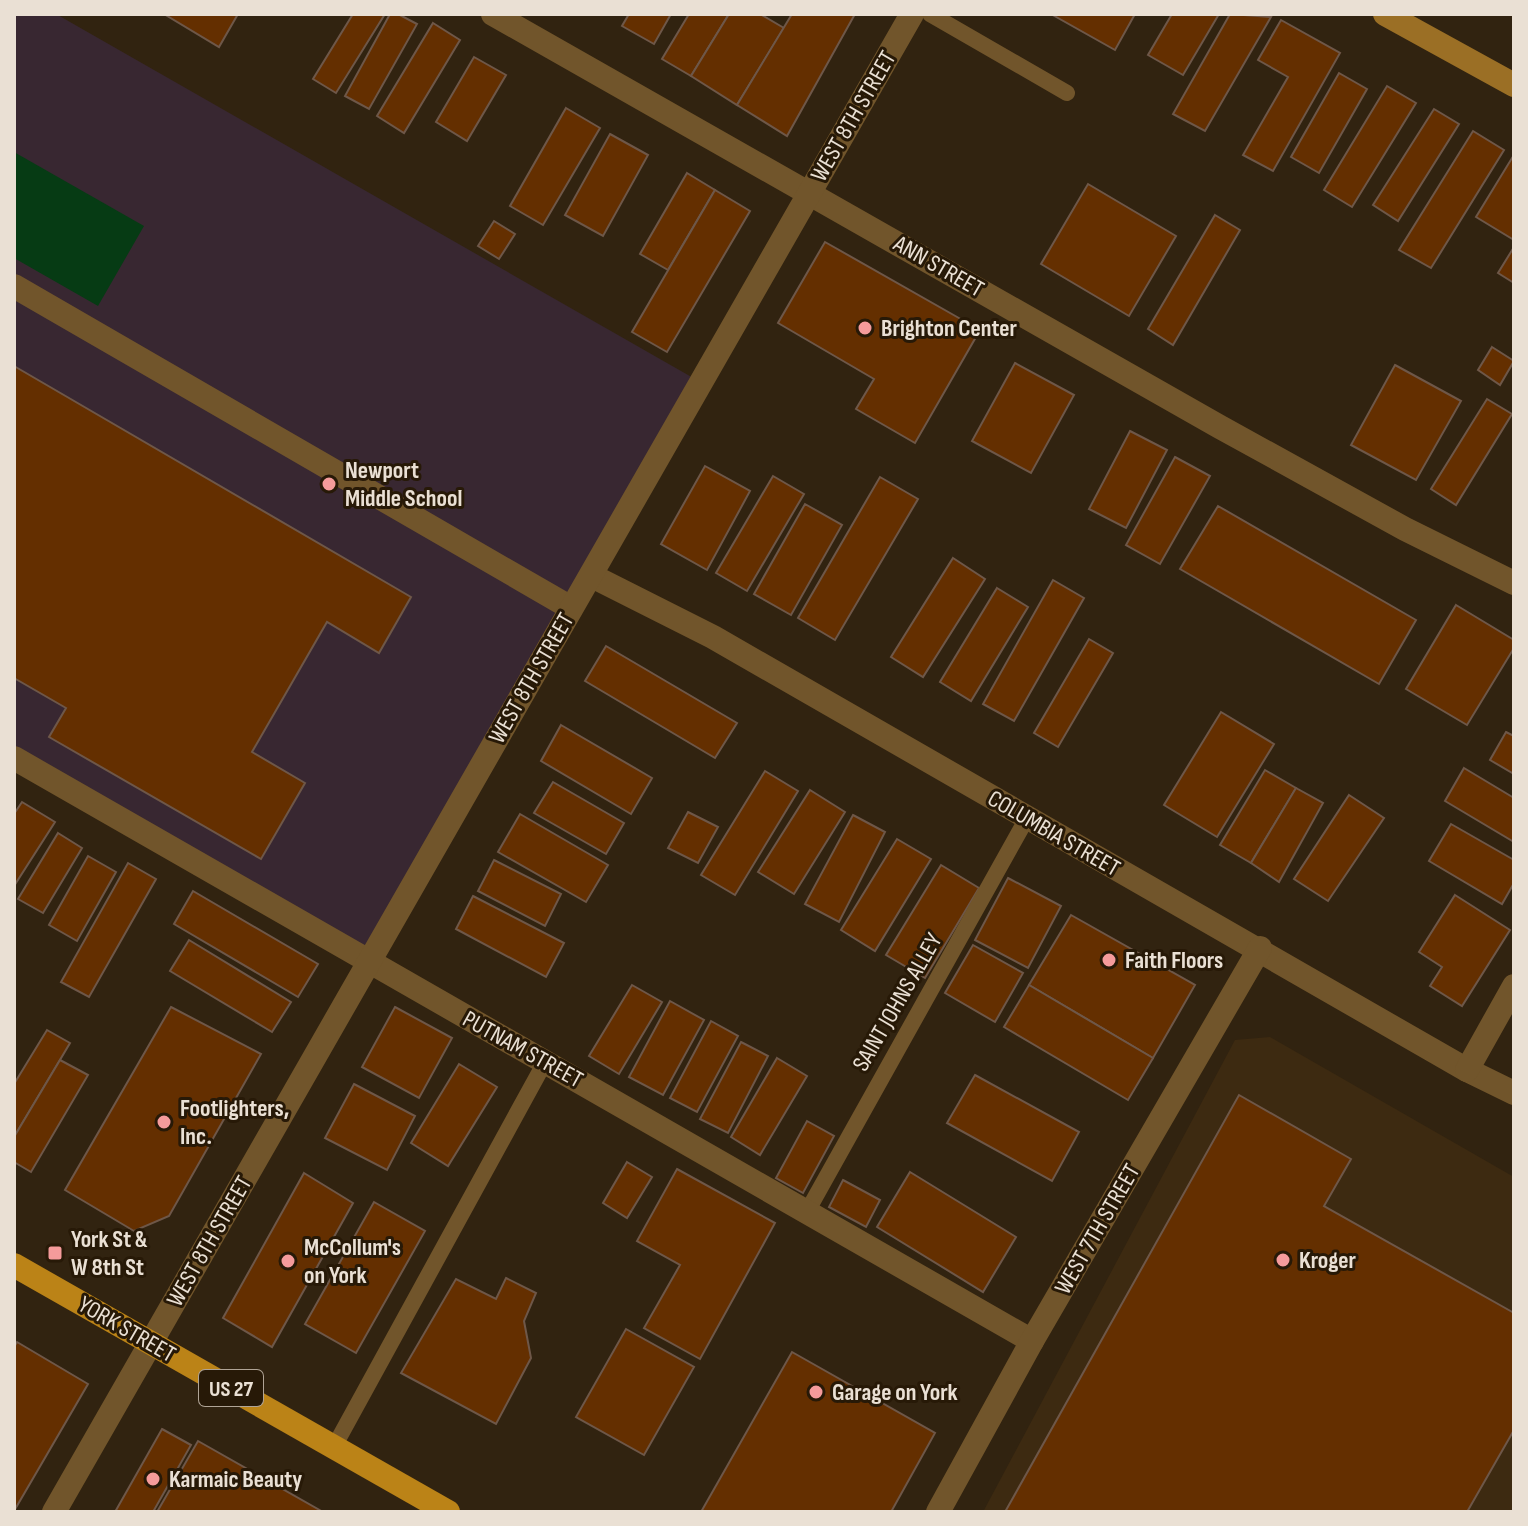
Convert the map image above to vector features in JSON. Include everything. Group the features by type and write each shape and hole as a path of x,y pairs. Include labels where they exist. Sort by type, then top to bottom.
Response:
{"main road":[{"name":"YORK STREET","path":"14,1265 448,1512"}],"street":[{"name":"ANN STREET","path":"493,14 1233,434 1405,529 1514,583"},
{"name":"WEST 8TH STREET","path":"54,1512 912,14"},
{"path":"1385,14 1514,85"},
{"path":"14,286 571,608"},
{"name":"COLUMBIA STREET","path":"592,576 713,637 1260,948 1467,1070 1514,1093"},
{"name":"PUTNAM STREET","path":"14,758 1032,1341"},
{"name":"WEST 7TH STREET","path":"938,1512 1032,1341 1260,948"},
{"path":"1467,1070 1514,986"}],"lane":[{"path":"930,14 1067,93"},
{"name":"SAINT JOHNS ALLEY","path":"808,1210 1027,818"},
{"path":"334,1447 545,1062"}],"shaded area":[{"name":"Newport Middle School","path":"14,14 56,14 702,383 370,964 14,758"},
{"name":"Kroger","path":"1270,1037 1514,1177 1514,1512 983,1512 1235,1040"}],"green space":[{"path":"14,152 144,226 98,306 14,258"}],"building":[{"path":"164,14 238,14 219,47"},
{"path":"353,14 385,14 336,93 313,79"},
{"path":"390,14 398,14 417,24 369,109 345,96"},
{"path":"629,14 671,14 654,44 622,26"},
{"path":"689,14 729,14 691,76 662,59"},
{"path":"729,14 760,14 784,28 737,105 691,76"},
{"path":"792,14 855,14 787,136 737,105"},
{"path":"1051,14 1135,14 1115,50"},
{"path":"1172,14 1219,14 1183,75 1148,55"},
{"path":"1230,14 1271,17 1205,131 1173,114"},
{"path":"1281,20 1340,53 1273,171 1243,155 1288,77 1258,60"},
{"path":"433,23 460,40 404,133 377,116"},
{"path":"474,57 506,75 467,141 436,122"},
{"path":"1339,73 1367,89 1319,173 1291,157"},
{"path":"1387,86 1416,103 1352,207 1324,190"},
{"path":"566,108 600,128 543,225 510,206"},
{"path":"1434,109 1459,124 1398,221 1373,205"},
{"path":"1473,131 1504,150 1431,268 1399,250"},
{"path":"610,134 648,155 603,236 565,215"},
{"path":"1512,158 1514,160 1514,240 1476,217"},
{"path":"687,173 715,190 668,270 640,254"},
{"path":"1088,184 1176,236 1129,316 1041,264"},
{"path":"715,190 750,211 667,352 632,332"},
{"path":"1215,215 1240,230 1173,345 1148,329"},
{"path":"494,221 515,234 499,259 478,246"},
{"path":"825,242 980,330 915,443 856,409 874,379 778,323"},
{"path":"1514,247 1514,283 1498,273"},
{"path":"1492,347 1514,361 1500,385 1478,370"},
{"path":"1015,363 1074,395 1031,473 972,441"},
{"path":"1395,365 1461,401 1416,480 1351,445"},
{"path":"14,366 411,597 379,653 327,622 252,752 305,783 261,859 49,737 66,708 14,678"},
{"path":"1487,399 1512,414 1456,505 1431,489"},
{"path":"1130,431 1167,450 1126,528 1089,509"},
{"path":"1175,457 1210,476 1160,564 1126,545"},
{"path":"705,466 750,491 707,570 661,544"},
{"path":"773,476 804,494 747,591 716,573"},
{"path":"880,477 918,499 835,640 798,618"},
{"path":"805,504 842,525 791,615 754,594"},
{"path":"1218,506 1416,620 1379,684 1180,569"},
{"path":"953,558 985,579 923,677 891,657"},
{"path":"1053,580 1084,598 1014,721 983,704"},
{"path":"997,588 1028,607 971,701 940,682"},
{"path":"1456,605 1514,640 1514,648 1467,725 1406,689"},
{"path":"1089,639 1113,653 1058,747 1034,733"},
{"path":"606,646 737,723 715,758 585,681"},
{"path":"1221,712 1274,744 1217,837 1164,805"},
{"path":"561,725 652,778 631,814 541,761"},
{"path":"1506,732 1514,736 1514,774 1490,760"},
{"path":"1464,768 1514,798 1514,842 1445,801"},
{"path":"1265,770 1296,788 1251,863 1220,845"},
{"path":"765,771 798,791 735,895 701,875"},
{"path":"553,782 624,823 606,854 534,813"},
{"path":"1296,788 1323,803 1279,882 1251,863"},
{"path":"810,790 845,812 794,894 758,872"},
{"path":"1349,795 1384,818 1328,901 1294,879"},
{"path":"22,802 55,822 14,886 14,814"},
{"path":"688,812 718,827 698,863 668,848"},
{"path":"520,814 608,865 586,902 498,852"},
{"path":"853,815 885,832 839,922 805,904"},
{"path":"1451,824 1514,860 1514,883 1502,904 1429,861"},
{"path":"58,833 82,848 43,913 18,899"},
{"path":"897,839 931,859 875,951 841,930"},
{"path":"88,856 116,872 77,941 49,925"},
{"path":"494,860 561,894 545,926 478,891"},
{"path":"128,863 156,879 89,997 61,982"},
{"path":"941,865 979,888 925,978 886,955"},
{"path":"1008,878 1061,906 1028,968 975,940"},
{"path":"193,891 318,964 298,997 174,924"},
{"path":"1455,895 1510,930 1462,1006 1430,986 1442,967 1419,952"},
{"path":"473,896 564,943 546,977 456,929"},
{"path":"1071,915 1195,985 1153,1058 1029,985"},
{"path":"189,940 291,1002 272,1032 170,971"},
{"path":"973,945 1023,973 995,1022 945,993"},
{"path":"632,985 662,1002 619,1074 589,1056"},
{"path":"1029,985 1153,1058 1128,1100 1004,1027"},
{"path":"670,1001 704,1020 663,1095 629,1077"},
{"name":"Footlighters, Inc.","path":"171,1007 261,1054 169,1216 134,1231 65,1190"},
{"path":"395,1007 452,1038 419,1098 362,1067"},
{"path":"711,1021 738,1036 697,1112 670,1098"},
{"path":"47,1030 70,1043 14,1137 14,1084"},
{"path":"741,1042 768,1056 728,1133 700,1119"},
{"path":"777,1058 807,1076 760,1155 731,1137"},
{"path":"60,1060 88,1075 31,1172 14,1162 14,1137"},
{"path":"459,1064 497,1087 448,1166 411,1143"},
{"path":"975,1075 1079,1132 1052,1181 947,1123"},
{"path":"354,1084 415,1116 387,1170 325,1138"},
{"name":"Kroger","path":"1239,1095 1351,1159 1324,1206 1514,1313 1514,1430 1467,1512 1005,1512"},
{"path":"807,1121 834,1136 803,1193 776,1178"},
{"path":"627,1162 652,1177 627,1218 603,1203"},
{"path":"677,1169 775,1223 700,1359 644,1328 680,1265 637,1241"},
{"path":"910,1172 1016,1237 983,1292 877,1227"},
{"name":"McCollum's on York","path":"304,1173 353,1203 272,1347 223,1318"},
{"path":"843,1180 880,1200 866,1227 829,1207"},
{"path":"374,1202 425,1231 356,1353 305,1324"},
{"path":"506,1278 536,1293 524,1321 531,1358 496,1424 401,1373 456,1279 496,1299"},
{"path":"626,1329 694,1367 644,1455 576,1417"},
{"path":"17,1342 88,1384 14,1511 14,1347"},
{"name":"Garage on York","path":"792,1352 935,1433 891,1512 701,1512"},
{"name":"Karmaic Beauty","path":"162,1429 191,1445 153,1512 115,1512"},
{"path":"198,1441 323,1512 157,1512"}],"place":[{"name":"Brighton Center","path":"865,328"},
{"name":"Newport Middle School","path":"329,484"},
{"name":"Faith Floors","path":"1109,960"},
{"name":"Footlighters, Inc.","path":"164,1122"},
{"name":"York St & W 8th St","path":"55,1253"},
{"name":"Kroger","path":"1283,1260"},
{"name":"McCollum's on York","path":"288,1261"},
{"name":"Garage on York","path":"816,1392"},
{"name":"Karmaic Beauty","path":"153,1479"}]}
